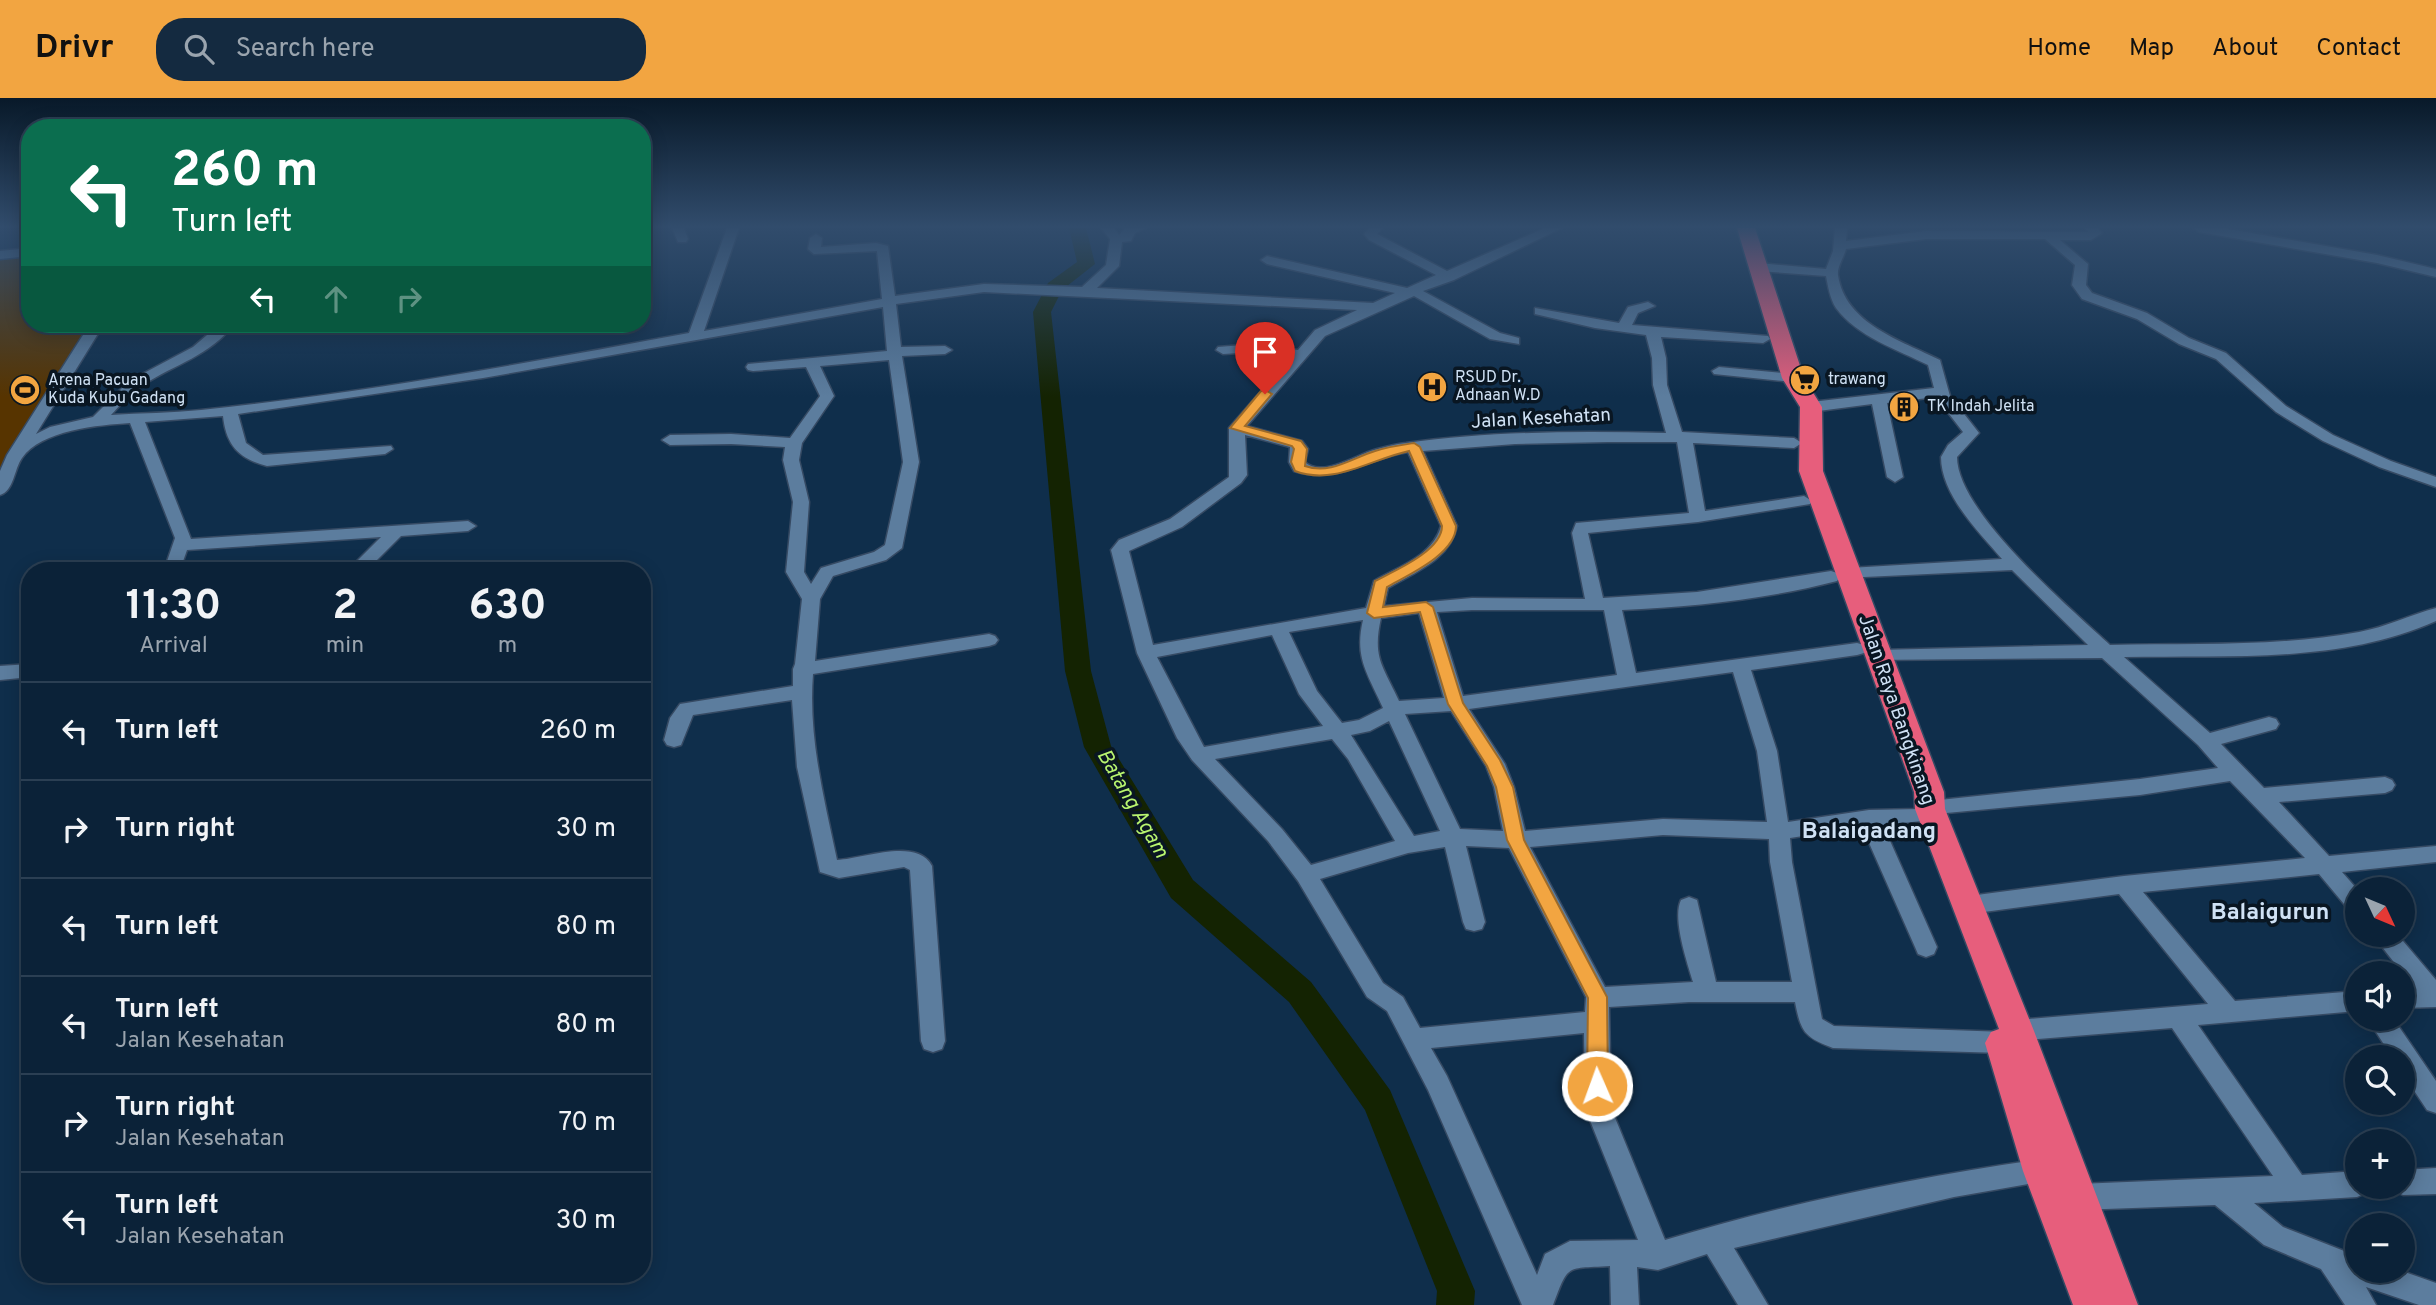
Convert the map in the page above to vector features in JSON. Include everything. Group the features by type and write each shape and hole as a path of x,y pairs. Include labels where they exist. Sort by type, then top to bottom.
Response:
{"highway":[{"name":"Jalan Raya Bangkinang","path":"1759,284 1763,340 1786,378 1811,407 1814,516"},
{"name":"Jalan Raya Bangkinang","path":"1761,284 1786,378 1793,413 1794,443 1814,516 1840,575 2010,1037 2078,1197 2118,1305"},
{"name":"Jalan Raya Bangkinang","path":"1941,852 1969,905 2010,1037 2042,1171 2093,1305"}],"street":[{"path":"695,336 713,284"},
{"path":"888,284 895,354 911,462 895,545 886,554 827,572 811,599 801,692 807,767 828,866 839,869 904,859 918,862 921,866 933,1041"},
{"path":"1084,291 1091,284"},
{"path":"1378,284 1413,292 1495,336 1514,341"},
{"path":"1431,284 1320,333 1237,428 1239,475 1235,480 1186,517 1130,542 1120,550 1146,653 1187,738 1212,753 1275,835 1313,874 1375,990 1395,1004 1413,1034 1538,1305"},
{"path":"1835,284 1841,305 1852,317 1873,332 1935,363 1941,392 1971,433 1950,452 1948,463 1955,482 1982,529 2104,651 2137,677 2157,699 2206,741 2345,890"},
{"path":"2079,284 2087,296 2142,316 2184,341 2221,356 2281,409 2328,438 2385,464 2436,482"},
{"path":"15,455 38,437 91,423 230,411 453,380 949,290 1084,291 1375,307"},
{"path":"1625,326 1633,310 1648,306"},
{"path":"1540,311 1586,323 1694,336 1763,340"},
{"path":"1652,330 1659,358 1660,385 1679,436 1698,517"},
{"path":"0,490 15,455 96,333"},
{"path":"91,423 142,379 204,349 219,333"},
{"path":"1223,350 1256,348 1299,355"},
{"path":"753,367 945,350"},
{"path":"811,362 827,396 794,443 791,460 801,502 796,572 811,599"},
{"path":"1719,371 1786,378"},
{"path":"1811,407 1941,392"},
{"path":"1879,401 1895,477"},
{"path":"44,408 53,417 91,423"},
{"path":"230,411 232,436 256,459 267,461 385,449"},
{"path":"136,419 180,529 183,545 176,562"},
{"name":"Jalan Kesehatan","path":"1237,428 1296,443 1300,449 1297,462 1300,468 1321,474 1339,470 1380,453 1414,447 1599,435 1679,436 1794,443"},
{"path":"670,440 731,439 794,443"},
{"path":"1414,447 1449,526 1449,532 1443,544 1422,561 1380,585 1367,648 1453,837 1474,922"},
{"path":"1628,682 1580,528 1698,517 1814,516"},
{"path":"183,545 468,526"},
{"path":"367,562 396,531"},
{"path":"1146,653 1374,613 1426,607 1712,598 1840,575 2017,564"},
{"path":"1426,607 1456,704 1500,776 1516,840 1597,1009 1601,1119 1658,1256"},
{"path":"1212,753 1368,724 1402,707 1456,704 1740,665 1868,653 1923,657 2278,648 2323,644 2413,625 2436,614"},
{"path":"1278,629 1309,694 1355,754 1408,845"},
{"path":"802,669 989,639"},
{"path":"1740,665 1767,751 1781,862 1804,992 1811,1023 1817,1030 1833,1037 2010,1037 2345,1002"},
{"path":"0,673 21,671"},
{"path":"674,740 680,718 687,709 801,692"},
{"path":"2206,741 2269,724"},
{"path":"1313,874 1408,845 1453,837 1516,840 1662,827 1779,831 1869,818 1921,801 2140,787 2235,773"},
{"path":"2260,796 2385,785"},
{"path":"1869,818 1926,947"},
{"path":"1969,905 2124,885 2436,854"},
{"path":"2124,885 2230,1012"},
{"path":"1689,906 1692,934 1707,993"},
{"path":"2394,947 2436,997"},
{"path":"1413,1034 1707,993 1804,992"},
{"path":"2415,998 2436,997"},
{"path":"2179,1018 2295,1186"},
{"path":"2388,1031 2436,1102"},
{"path":"1538,1305 1555,1264 1570,1255 1622,1252 1658,1256 1713,1239 1954,1184 2042,1171"},
{"path":"2415,1182 2436,1181"},
{"path":"2078,1197 2345,1184"},
{"path":"2220,1192 2274,1236 2345,1266"},
{"path":"1713,1239 1754,1305"},
{"path":"1622,1252 1625,1305"},
{"path":"2354,1283 2362,1305"},
{"path":"2394,1283 2436,1297"}],"shaded area":[{"name":"Arena Pacuan Kuda Kubu Gadang","path":"0,284 21,284 21,333 84,333 0,474"}],"waterway":[{"name":"Batang Agam","path":"1058,284 1042,312 1078,671 1098,747 1182,889 1300,992 1378,1101 1456,1291 1455,1305"}],"place":[{"name":"trawang","path":"1805,380"},
{"name":"RSUD Dr. Adnaan W.D","path":"1432,387"},
{"name":"Arena Pacuan Kuda Kubu Gadang","path":"25,390"},
{"name":"TK Indah Jelita","path":"1904,407"}],"district":[{"name":"Balaigadang","path":"1869,832"},
{"name":"Balaigurun","path":"2270,913"}],"route":[{"path":"1265,394 1237,428 1296,443 1300,449 1297,462 1300,468 1309,472 1321,474 1339,470 1380,453 1414,447 1449,526 1449,532 1443,544 1422,561 1380,585 1374,613 1426,607 1456,704 1494,764 1504,787 1516,840 1598,997 1597,1086"}]}
